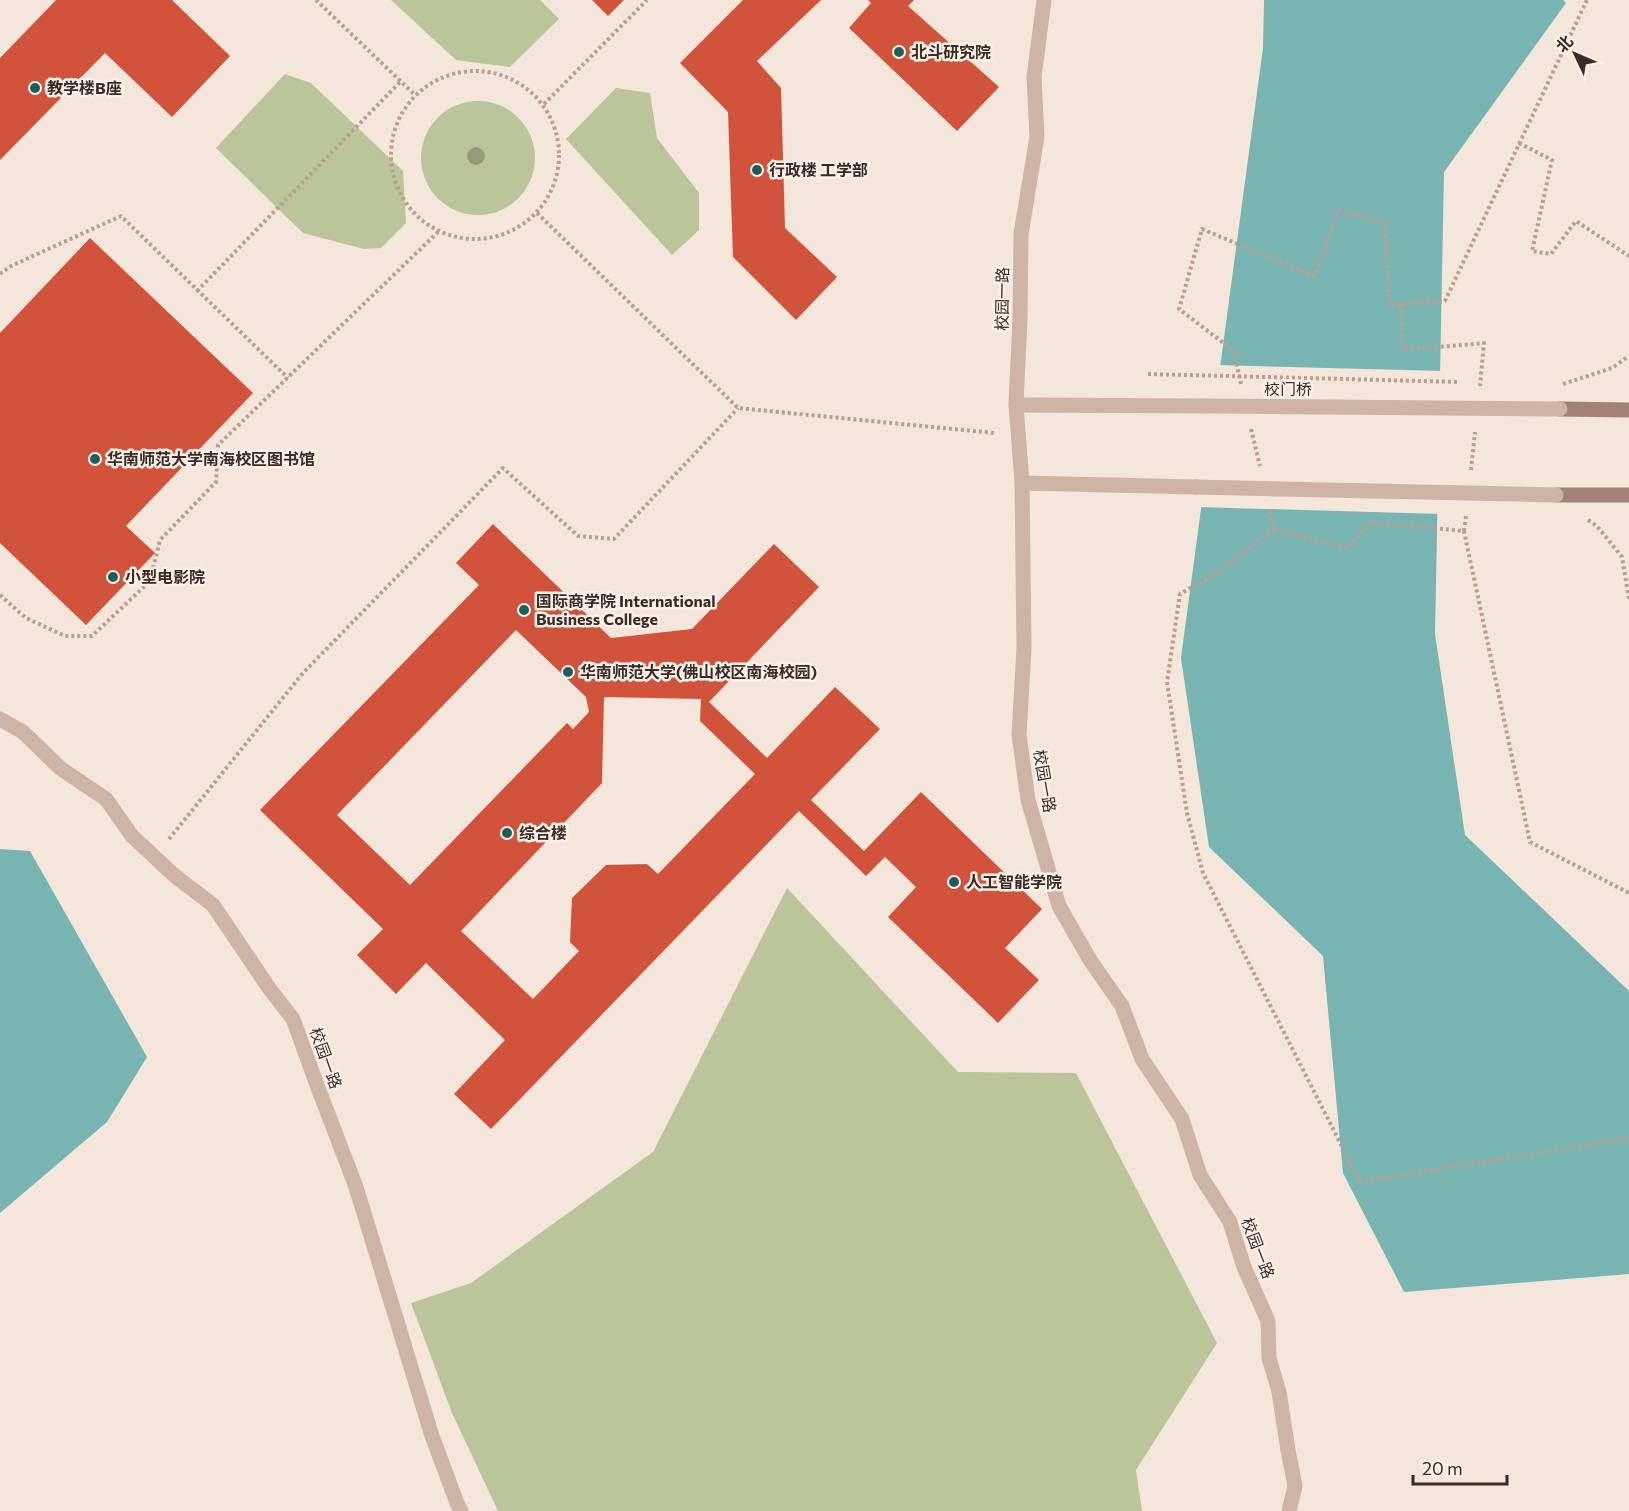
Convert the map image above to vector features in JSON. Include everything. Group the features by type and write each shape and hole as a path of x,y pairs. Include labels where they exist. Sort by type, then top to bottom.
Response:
{"street":[{"name":"校园一路","path":"1044,0 1034,77 1037,137 1021,234 1016,405 1022,483 1024,648 1019,735 1028,800 1059,906 1090,960 1122,1006 1142,1059 1182,1119 1200,1175 1230,1222 1244,1267 1268,1321 1269,1358 1279,1392 1295,1486 1289,1511"},
{"name":"校门桥","path":"1016,405 1629,410"},
{"path":"1022,483 1629,495"},
{"name":"校园一路","path":"0,719 23,732 60,768 106,799 132,836 175,876 213,905 269,988 293,1019 356,1187 432,1436 461,1511"}],"path":[{"path":"316,0 415,95"},
{"path":"544,104 647,0"},
{"path":"467,70 496,72 523,84 544,104 557,131 560,160 553,188 537,213 516,230 490,238 464,239 438,232 416,216 400,195 391,169 391,142 399,117 415,95 439,78 467,70"},
{"path":"197,291 401,81"},
{"path":"1519,143 1552,160 1532,251 1551,254 1576,221 1629,256"},
{"path":"537,213 738,408 1019,435"},
{"path":"0,274 11,266 121,216 288,378"},
{"path":"0,596 26,618 65,636 92,636 150,581 160,540 216,482 218,445 438,232"},
{"path":"1562,384 1612,368 1629,356"},
{"path":"1148,374 1468,382"},
{"path":"1479,382 1491,382"},
{"path":"155,857 303,673 503,468 578,536 614,539 738,408"},
{"path":"1584,516 1597,526 1622,557 1629,599"},
{"path":"1274,529 1347,548 1371,522 1464,531 1530,842 1629,893"},
{"path":"1360,1182 1629,1138"}],"green space":[{"path":"391,0 540,0 559,19 510,67 456,60"},
{"path":"285,74 311,83 403,171 406,223 381,248 364,249 303,233 216,148"},
{"path":"616,88 650,93 657,138 699,193 699,230 672,255 566,139"},
{"path":"478,101 500,105 518,118 531,136 535,158 531,180 518,198 500,211 478,215 456,211 438,198 425,180 421,158 425,136 438,118 456,105"},
{"path":"787,888 958,1072 1076,1073 1217,1343 1136,1470 1142,1511 498,1511 452,1413 411,1303 471,1283 653,1152"}],"water":[{"path":"1264,0 1563,0 1566,3 1444,172 1435,634 1465,835 1629,991 1629,1274 1404,1292 1343,1173 1323,956 1209,847 1181,658 1263,48"},
{"path":"0,849 30,851 147,1057 107,1122 0,1213"}],"pier":[{"path":"1217,365 1443,371 1440,514 1198,507"}],"building":[{"name":"教学楼B座","path":"56,0 172,0 230,56 172,117 105,53 0,160 0,58"},
{"path":"592,0 624,0 608,16"},
{"name":"行政楼 工学部","path":"743,0 821,0 757,61 781,88 785,228 837,277 796,320 733,257 728,112 680,63"},
{"path":"868,0 914,0 908,6 999,87 957,131 849,28 871,3"},
{"name":"华南师范大学南海校区图书馆","path":"90,238 253,393 126,526 155,553 86,625 0,543 0,333"},
{"name":"综合楼","path":"493,524 611,638 692,629 774,544 819,587 709,702 767,758 835,687 880,729 811,800 864,851 921,792 1042,909 1005,948 1039,980 998,1023 888,917 916,887 885,857 866,876 799,811 491,1129 454,1094 505,1040 426,963 396,994 357,955 383,929 260,810 479,585 456,563","holes":["516,630 586,697 589,712 573,729 567,723 410,885 337,815","604,697 701,699 700,721 755,774 658,874 647,864 606,865 572,898 570,942 579,951 533,999 461,931 602,783"]}],"place":[{"name":"北斗研究院","path":"899,52"},
{"name":"教学楼B座","path":"35,88"},
{"name":"行政楼 工学部","path":"757,170"},
{"name":"华南师范大学南海校区图书馆","path":"95,459"},
{"name":"小型电影院","path":"113,577"},
{"name":"国际商学院 International Business College","path":"524,610"},
{"name":"华南师范大学(佛山校区南海校园)","path":"568,672"},
{"name":"综合楼","path":"507,833"},
{"name":"人工智能学院","path":"954,882"}]}
